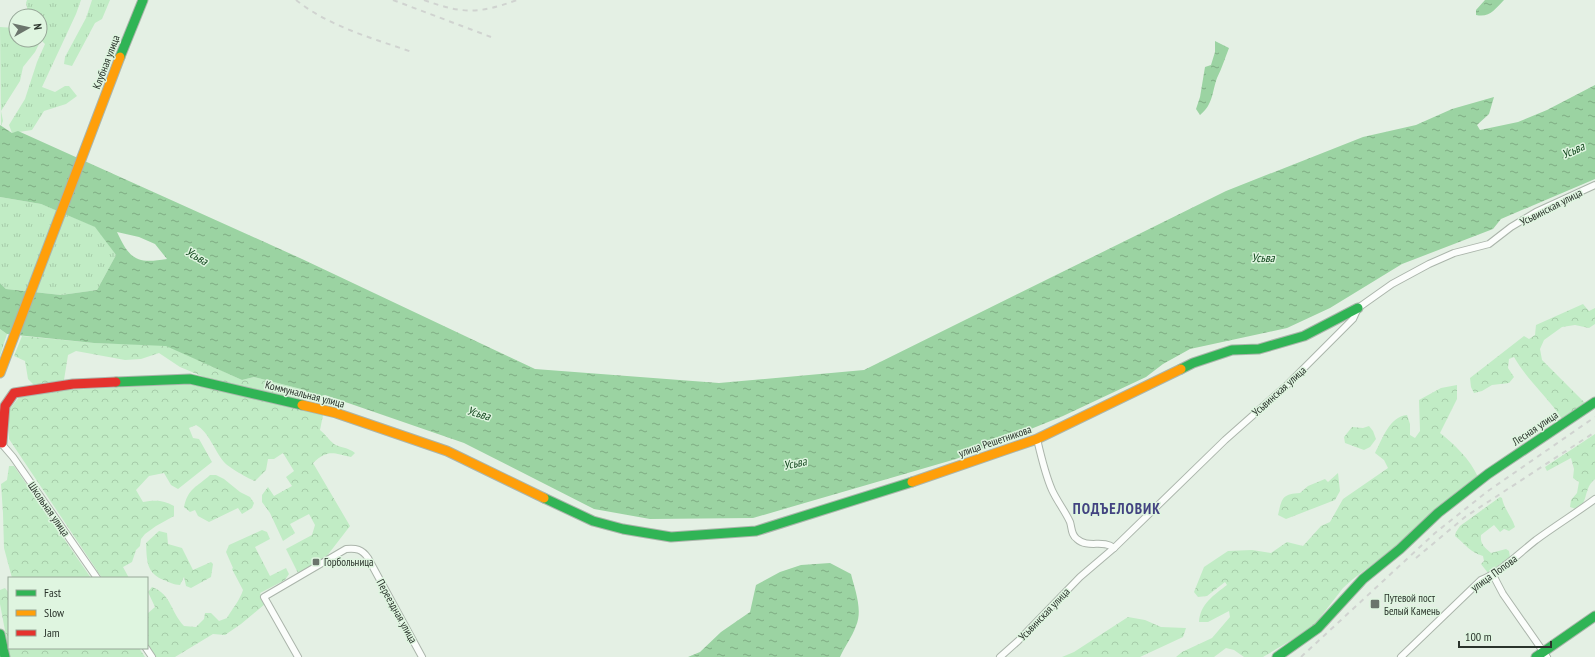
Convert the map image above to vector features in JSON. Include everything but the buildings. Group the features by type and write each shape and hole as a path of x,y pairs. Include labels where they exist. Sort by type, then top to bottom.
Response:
{"street":[{"name":"Клубная улица","path":"1,372 142,0"},
{"name":"Усьвинская улица","path":"1000,657 1018,641 1080,577 1114,548 1225,440 1286,386 1353,319 1358,308 1392,284 1429,264 1454,253 1489,244 1511,227 1536,212 1595,185"},
{"name":"улица Решетникова","path":"623,529 671,537 756,531 885,491 1037,439 1192,363 1232,350 1259,349 1304,336 1358,308"},
{"name":"Коммунальная улица","path":"1,442 4,428 5,406 14,392 72,384 190,379 336,413 447,451 593,521 623,529"},
{"name":"Лесная улица","path":"1277,657 1318,628 1363,579 1400,549 1438,513 1488,474 1595,402"},
{"path":"1037,439 1044,468 1052,490 1069,522 1073,535 1085,545 1104,544 1110,545 1114,548"},
{"name":"Школьная улица","path":"1,442 96,577"},
{"name":"улица Попова","path":"1401,657 1481,580 1493,575 1517,557 1534,541 1595,499"},
{"name":"Переездная улица","path":"298,657 264,597 346,549 356,548 362,551 368,558 422,657"},
{"path":"1493,575 1503,594 1543,655 1595,616"},
{"path":"0,634 5,657"}],"green space":[{"path":"27,0 81,0 42,87 55,92 65,86 69,86 77,96 66,104 44,111 32,130 12,133 9,125 25,99 43,48 48,48 48,8 27,8"},
{"path":"92,0 110,0 102,19 95,23 72,66 64,64 65,57 86,18"},
{"path":"0,27 8,28 8,48 37,48 23,67 20,81 1,111 3,121 1,126"},
{"path":"0,197 41,204 96,227 116,255 97,290 61,295 6,289 0,283"},
{"path":"1583,304 1589,311 1595,308 1595,324 1589,328 1575,325 1562,327 1544,340 1540,349 1542,360 1586,404 1562,419 1514,357 1509,359 1508,368 1514,377 1509,383 1492,385 1482,391 1474,393 1471,387 1470,378 1524,336 1529,339 1535,335 1536,325"},
{"path":"0,329 7,334 0,356"},
{"path":"22,336 94,343 166,345 242,380 254,377 305,390 304,396 297,400 239,387 204,377 180,367 159,353 141,359 125,360 76,351 68,355 64,380 34,385 28,379 25,361 14,356"},
{"path":"195,384 310,410 323,415 320,430 334,444 355,453 351,457 331,453 323,456 313,463 350,526 323,561 298,573 286,549 312,535 315,525 309,514 290,524 295,533 283,541 270,513 262,502 262,495 268,487 274,496 292,486 286,477 294,471 283,453 274,459 268,459 266,470 255,481 226,464 201,428 196,425 189,428 193,438 199,439 212,462 178,489 171,485 164,473 149,476 136,490 143,502 159,501 170,504 174,506 174,516 156,526 141,539 140,546 136,550 132,562 123,567 128,577 101,577 9,439 9,410 20,396 43,391"},
{"path":"1457,385 1457,399 1440,433 1461,452 1471,464 1478,477 1443,504 1394,548 1343,588 1312,628 1263,657 1244,657 1234,650 1226,648 1214,657 1176,657 1182,652 1212,638 1230,617 1229,611 1208,622 1199,622 1202,610 1208,600 1227,585 1225,582 1207,596 1198,597 1194,592 1204,567 1228,551 1252,550 1271,553 1287,542 1303,546 1321,526 1330,522 1343,499 1388,468 1384,460 1375,453 1391,424 1407,415 1410,424 1410,435 1415,438 1420,431 1419,400 1441,388"},
{"path":"1369,426 1376,439 1370,447 1364,450 1345,443 1344,437 1352,427 1363,428"},
{"path":"1595,434 1595,479 1589,487 1585,500 1580,507 1576,509 1570,507 1571,500 1577,493 1579,482 1573,478 1574,469 1571,458 1547,471 1545,467"},
{"path":"9,466 14,466 90,577 12,577 4,548 1,484 7,480"},
{"path":"1338,473 1340,491 1335,500 1286,519 1278,515 1282,501 1286,496 1300,493 1308,486 1325,479 1328,482"},
{"path":"210,475 216,475 224,479 240,492 250,497 254,503 252,508 242,514 238,508 209,522 198,516 195,510 190,512 184,507 188,496 194,488"},
{"path":"1500,497 1502,498 1504,506 1515,527 1509,531 1504,529 1500,532 1494,525 1481,535 1483,545 1491,553 1506,549 1509,551 1510,557 1488,573 1481,564 1484,561 1483,556 1472,550 1455,536 1460,526"},
{"path":"262,530 267,532 270,539 255,547 270,576 286,568 289,574 285,580 260,593 265,604 225,635 213,634 175,657 156,657 148,645 148,613 155,607 148,592 152,587 159,590 167,599 184,626 196,627 204,619 205,613 211,613 219,621 227,618 243,590 232,569 233,568 226,552 229,545"},
{"path":"159,531 167,533 168,544 182,548 193,570 211,562 213,564 211,577 191,588 186,586 184,577 180,585 178,585 164,580 154,574 147,561 146,543"},
{"path":"5,588 8,592 8,646 0,604 0,590"},
{"path":"1128,617 1145,620 1161,627 1186,628 1183,637 1140,657 1062,657 1074,652"},
{"path":"8,649 140,649 145,657 10,657"}],"water":[{"path":"1485,0 1504,0 1489,14 1481,16 1476,15 1476,10"},
{"path":"1215,41 1229,48 1217,78 1210,103 1200,115 1196,109 1200,97 1205,67 1211,65 1215,52"},
{"name":"Усьва","path":"1595,85 1595,179 1501,219 1493,229 1402,264 1330,308 1287,328 1190,349 1163,364 1146,377 1063,416 956,459 753,518 650,519 594,509 464,443 325,395 314,399 305,390 254,377 242,380 166,346 94,343 7,334 0,329 0,283 6,289 61,295 97,290 116,255 95,227 41,204 0,197 0,125 12,133 18,131 302,259 535,369 719,383 864,370 1226,191 1363,137 1416,125 1452,109 1494,97 1489,114 1477,125 1480,130 1518,122 1547,110","holes":["117,232 139,237 155,244 167,259 148,261 136,258 126,249"]},
{"path":"830,563 851,574 859,607 858,620 853,634 840,657 688,657 700,652 721,632 750,612 756,585 780,572 801,565"}],"railway":[{"path":"296,0 323,18 337,25 412,52"},
{"path":"393,0 491,37"},
{"path":"424,0 437,5 460,10 481,10 504,5 517,0"},
{"path":"1301,657 1435,533 1488,491 1595,417"},
{"path":"1416,558 1465,517 1595,432"}],"traffic: fast":[{"path":"120,57 143,0"},
{"path":"1181,369 1193,363 1232,350 1259,349 1304,336 1358,308"},
{"path":"116,382 190,379 302,405"},
{"path":"1277,657 1318,628 1363,579 1400,549 1438,513 1488,474 1595,402"},
{"path":"544,498 593,521 623,529 671,537 756,531 912,482"},
{"path":"1536,657 1595,616"},
{"path":"0,634 5,657"}],"traffic: slow":[{"path":"0,373 120,57"},
{"path":"912,482 1037,439 1181,369"},
{"path":"302,405 336,413 447,451 544,498"}],"traffic: jam":[{"path":"2,443 5,406 14,393 73,384 116,382"}],"place":[{"name":"Горбольница","path":"316,562"},
{"name":"Путевой пост Белый Камень","path":"1375,604"}],"district":[{"name":"ПОДЪЕЛОВИК","path":"1117,508"}]}
